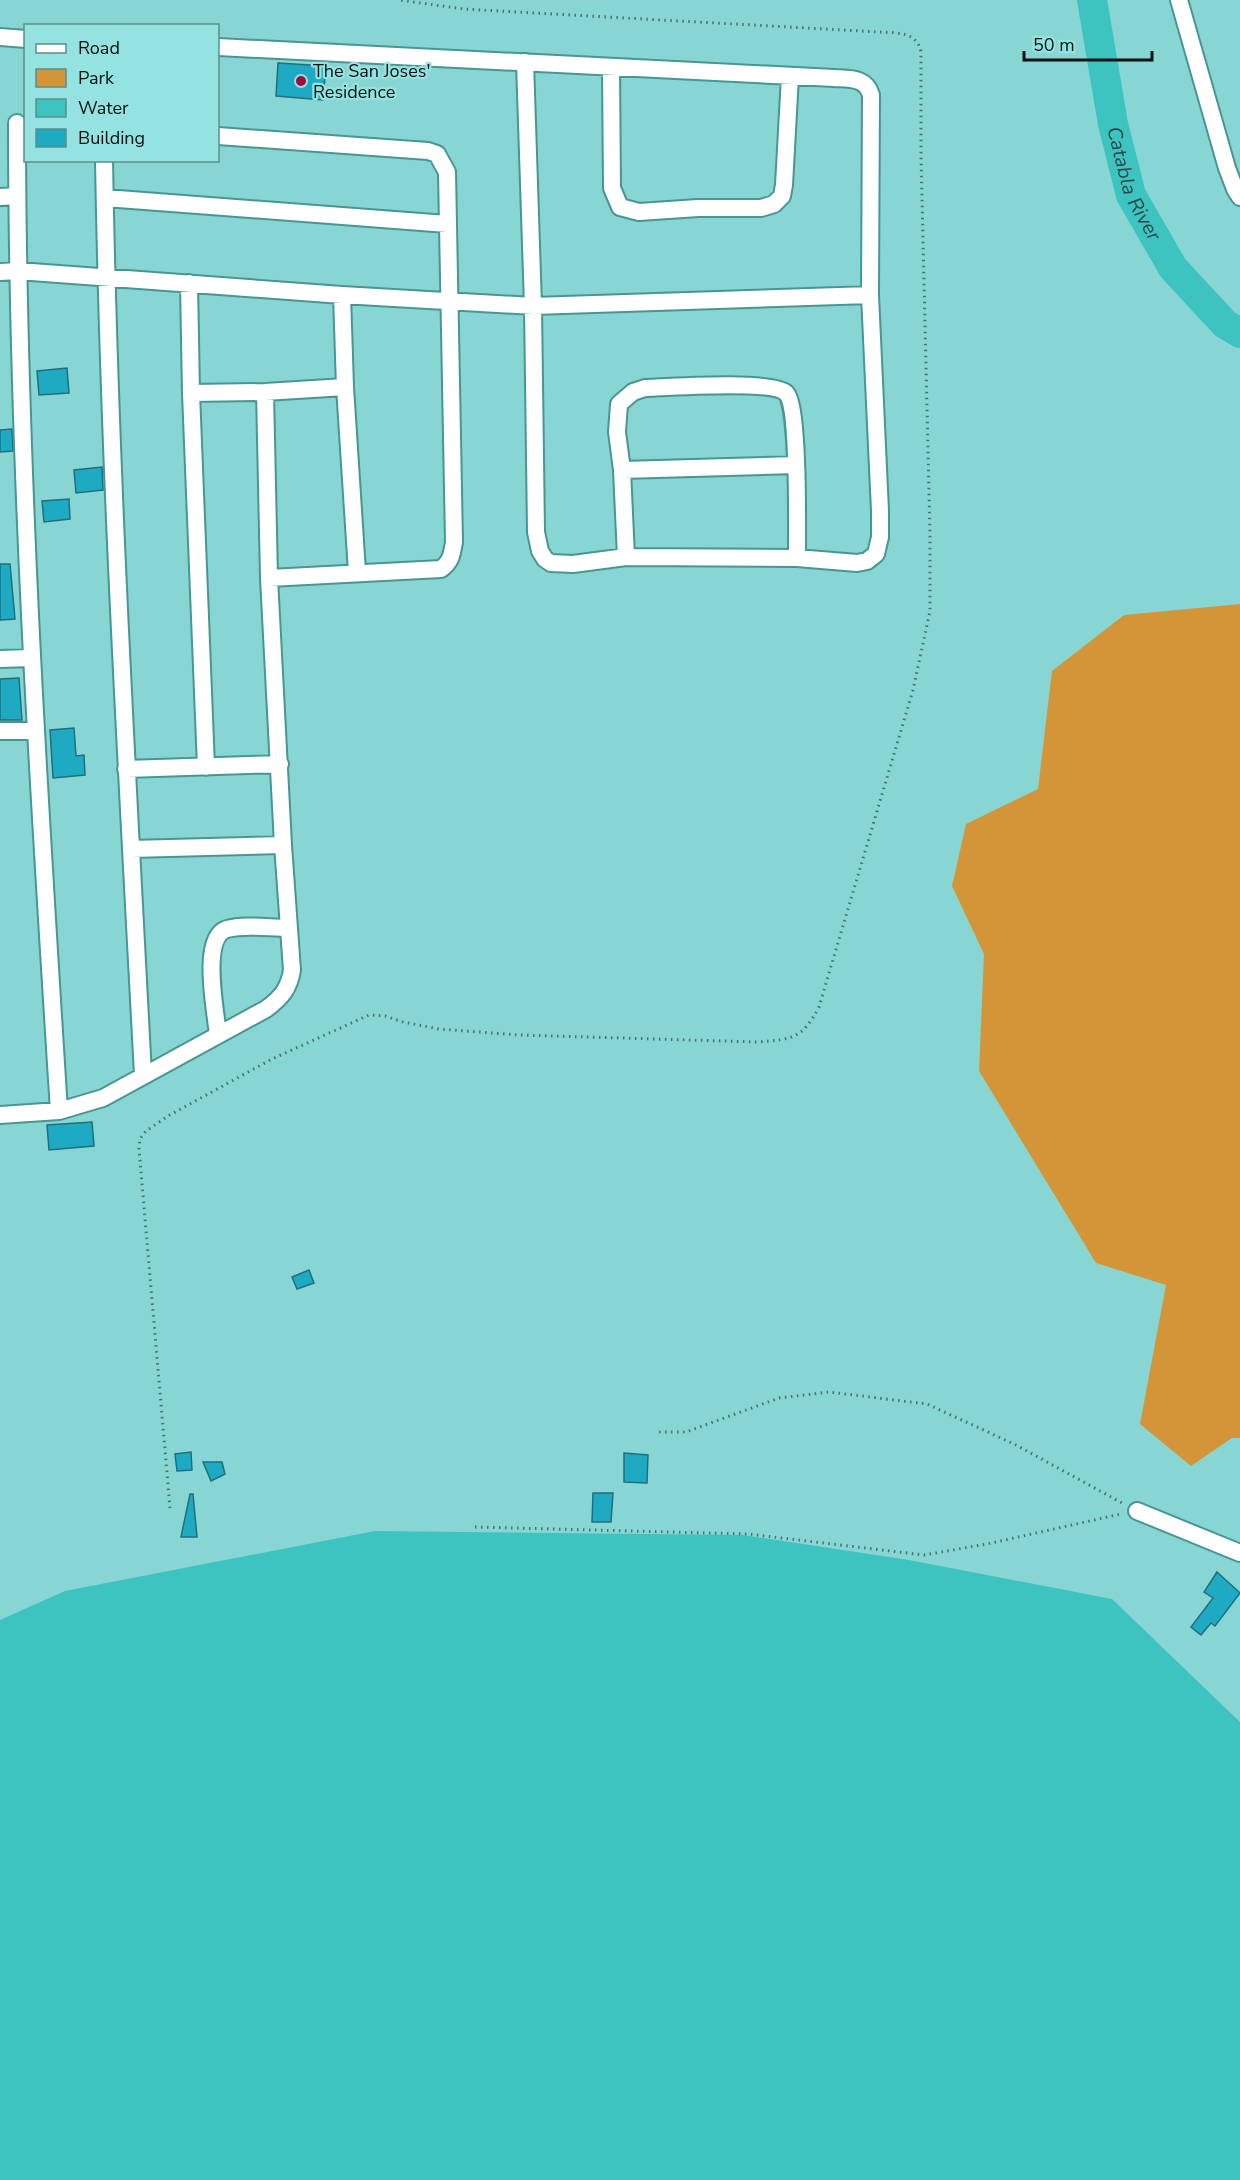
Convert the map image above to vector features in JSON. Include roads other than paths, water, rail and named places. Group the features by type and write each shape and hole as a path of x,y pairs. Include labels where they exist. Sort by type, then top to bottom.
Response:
{"street":[{"path":"1179,0 1227,168 1240,197"},
{"path":"0,37 24,39"},
{"path":"219,47 525,62 856,80 869,87 871,95 870,295 880,511 876,555 867,561 857,563 797,558 626,557 573,564 551,563 545,559 540,551 536,532 533,306 525,62"},
{"path":"610,68 612,188 620,207 639,212 698,208 760,208 774,204 782,196 784,185 790,76"},
{"path":"17,123 18,272 34,731 59,1111"},
{"path":"219,136 428,151 437,154 447,172 454,542 452,556 447,565 441,569 270,578"},
{"path":"104,162 106,278 126,769 143,1075"},
{"path":"0,197 17,196"},
{"path":"105,198 447,224"},
{"path":"0,272 533,306 870,295"},
{"path":"189,283 191,393 206,767"},
{"path":"342,295 345,387 357,572"},
{"path":"626,557 622,470 617,432 619,404 633,392 645,388 741,386 776,388 786,393 793,408 797,558"},
{"path":"191,393 265,392 345,387"},
{"path":"0,1115 59,1111 103,1098 266,1010 282,997 288,987 292,970 283,845 270,578 265,392"},
{"path":"622,470 795,465"},
{"path":"0,659 31,658"},
{"path":"0,731 34,731"},
{"path":"126,769 280,764"},
{"path":"131,849 283,845"},
{"path":"218,1035 211,964 213,944 218,934 228,928 288,928"},
{"path":"1137,1511 1240,1553"}],"water":[{"path":"375,1531 743,1535 909,1560 1112,1599 1240,1722 1240,2180 0,2180 0,1620 65,1591"}],"waterway":[{"name":"Catabla River","path":"1092,0 1113,124 1131,195 1173,268 1225,324 1240,333"}],"place":[{"name":"The San Joses' Residence","path":"301,81"}]}
